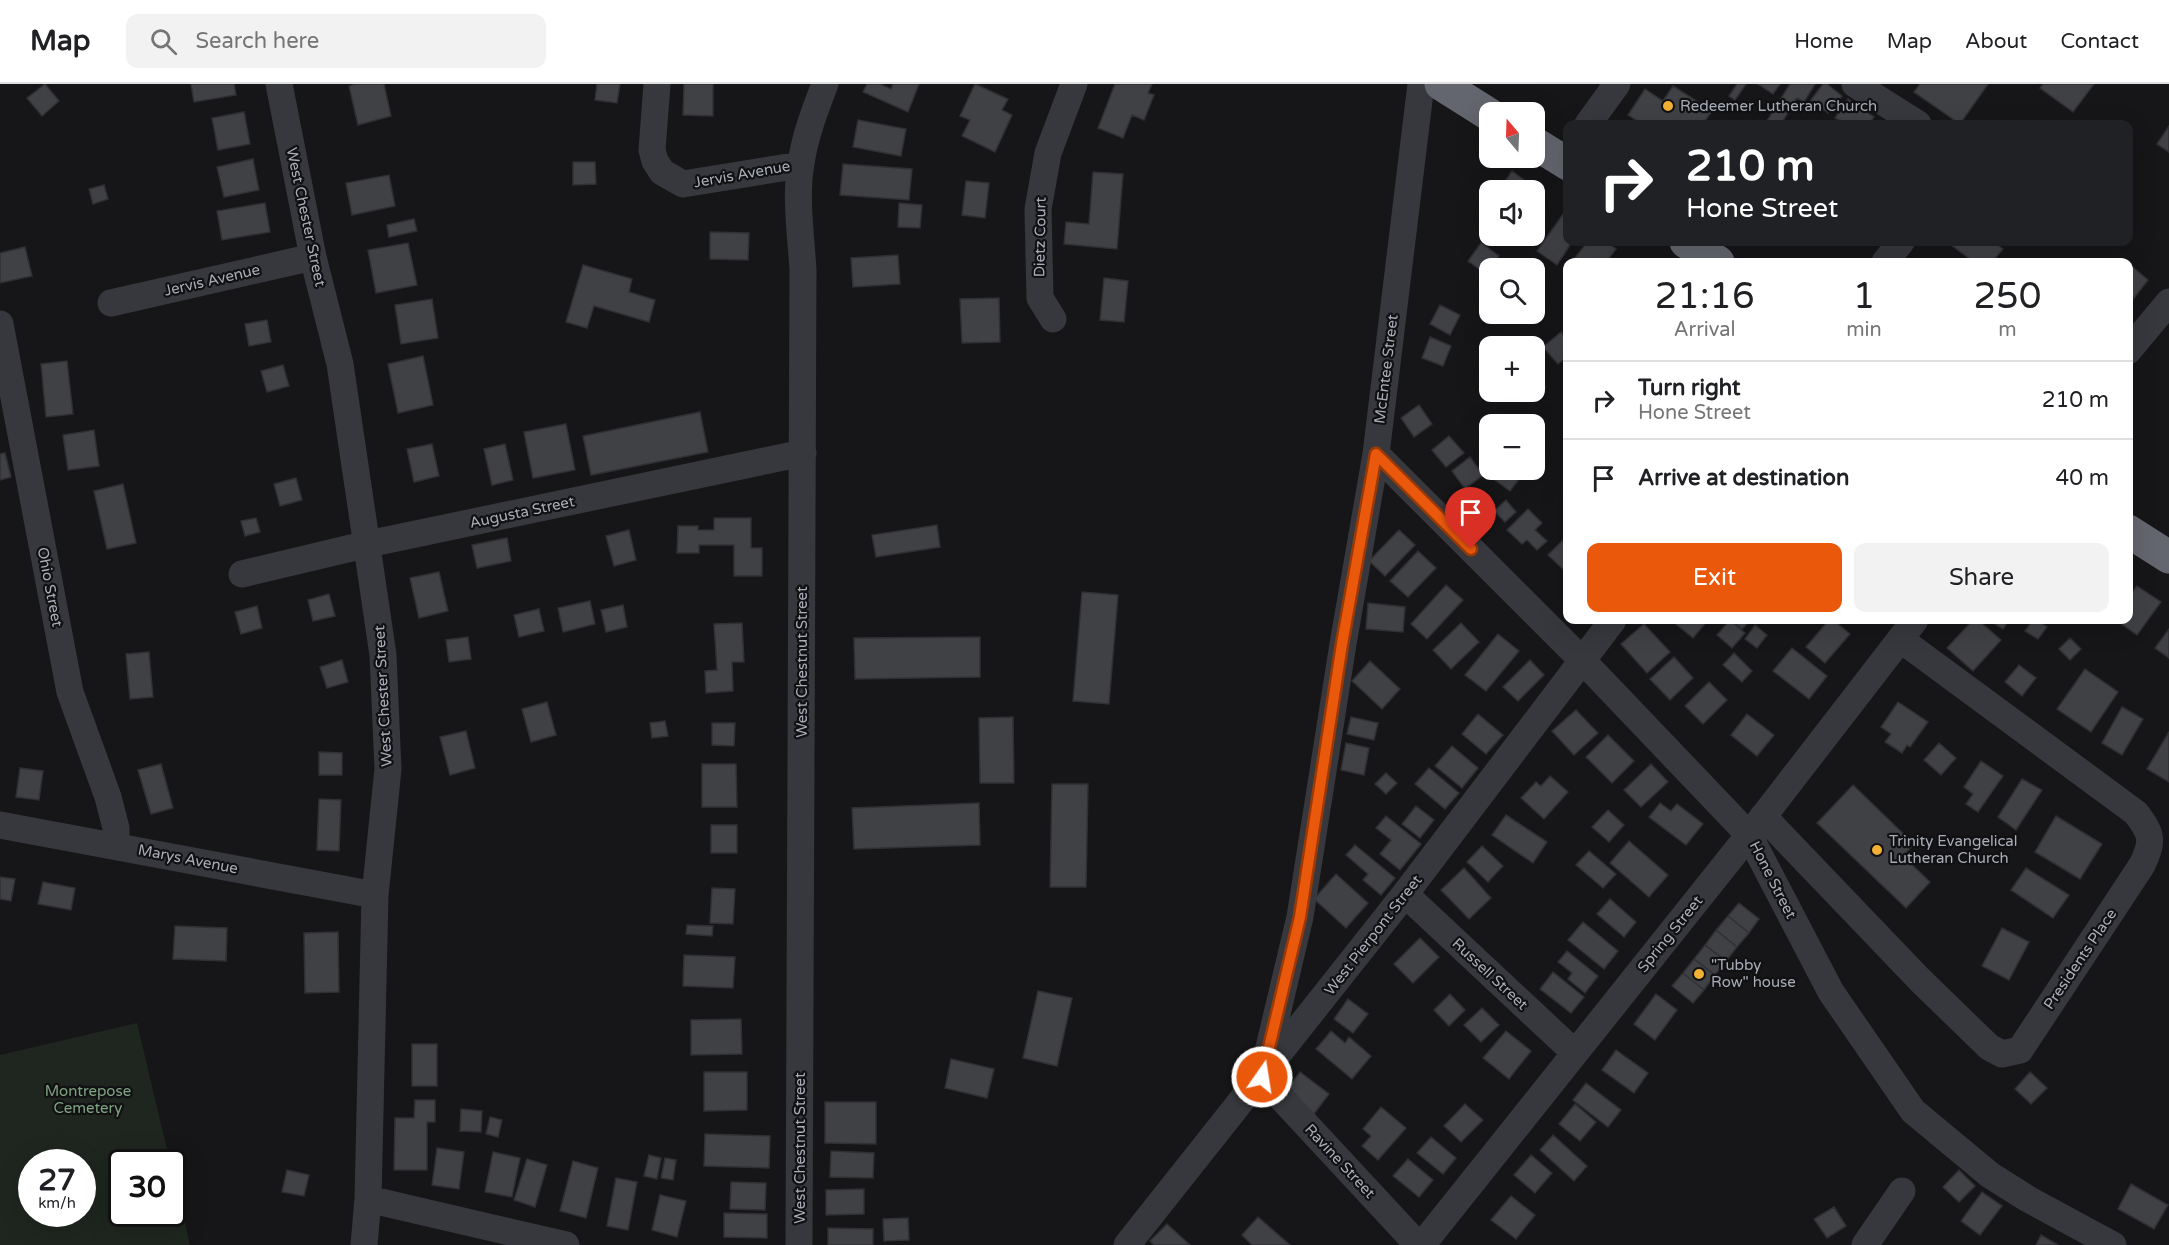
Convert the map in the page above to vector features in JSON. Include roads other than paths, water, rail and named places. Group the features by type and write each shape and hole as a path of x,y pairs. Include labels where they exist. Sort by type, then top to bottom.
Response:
{"highway":[{"path":"1441,84 1479,108"},
{"path":"1545,148 1563,158"},
{"path":"1692,246 1712,258"},
{"path":"2133,534 2169,557"}],"street":[{"name":"West Chester Street","path":"279,84 313,257 340,364 383,655 388,769 375,895 368,1200 364,1245"},
{"name":"Jervis Avenue","path":"657,84 652,150 655,162 662,172 683,184 800,165"},
{"name":"West Chestnut Street","path":"799,1245 803,270 799,187 800,165 811,122 825,84"},
{"name":"Dietz Court","path":"1053,319 1040,298 1038,209 1048,153 1074,84"},
{"name":"McEntee Street","path":"1262,1077 1300,917 1342,644 1376,454 1421,84"},
{"path":"1591,120 1617,84"},
{"path":"1855,84 1912,120"},
{"path":"1888,258 1898,246"},
{"name":"Jervis Avenue","path":"111,303 313,257"},
{"path":"2133,345 2169,302"},
{"name":"Ohio Street","path":"0,324 70,692 108,797 116,828 116,846"},
{"name":"Augusta Street","path":"242,574 368,544 803,453"},
{"name":"Hone Street","path":"1376,454 1582,660 1756,825 1831,992 1913,1111 1990,1175 2028,1199 2113,1245"},
{"name":"West Pierpont Street","path":"1127,1245 1405,894 1610,624"},
{"name":"Presidents Place","path":"1756,825 1989,1047 2002,1054 2020,1050 2142,865 2149,851 2151,838 2147,827 2136,813 1908,629"},
{"name":"Spring Street","path":"1420,1245 1756,825 1908,629"},
{"name":"Marys Avenue","path":"0,825 375,895"},
{"name":"Russell Street","path":"1405,894 1575,1053"},
{"name":"Ravine Street","path":"1262,1077 1420,1245"},
{"path":"1865,1245 1902,1191"},
{"path":"368,1200 566,1245"}],"place":[{"name":"Redeemer Lutheran Church","path":"1668,106"},
{"name":"Trinity Evangelical Lutheran Church","path":"1877,850"},
{"name":"\"Tubby Row\" house","path":"1699,974"}],"park label":[{"name":"Montrepose Cemetery","path":"88,1100"}]}
